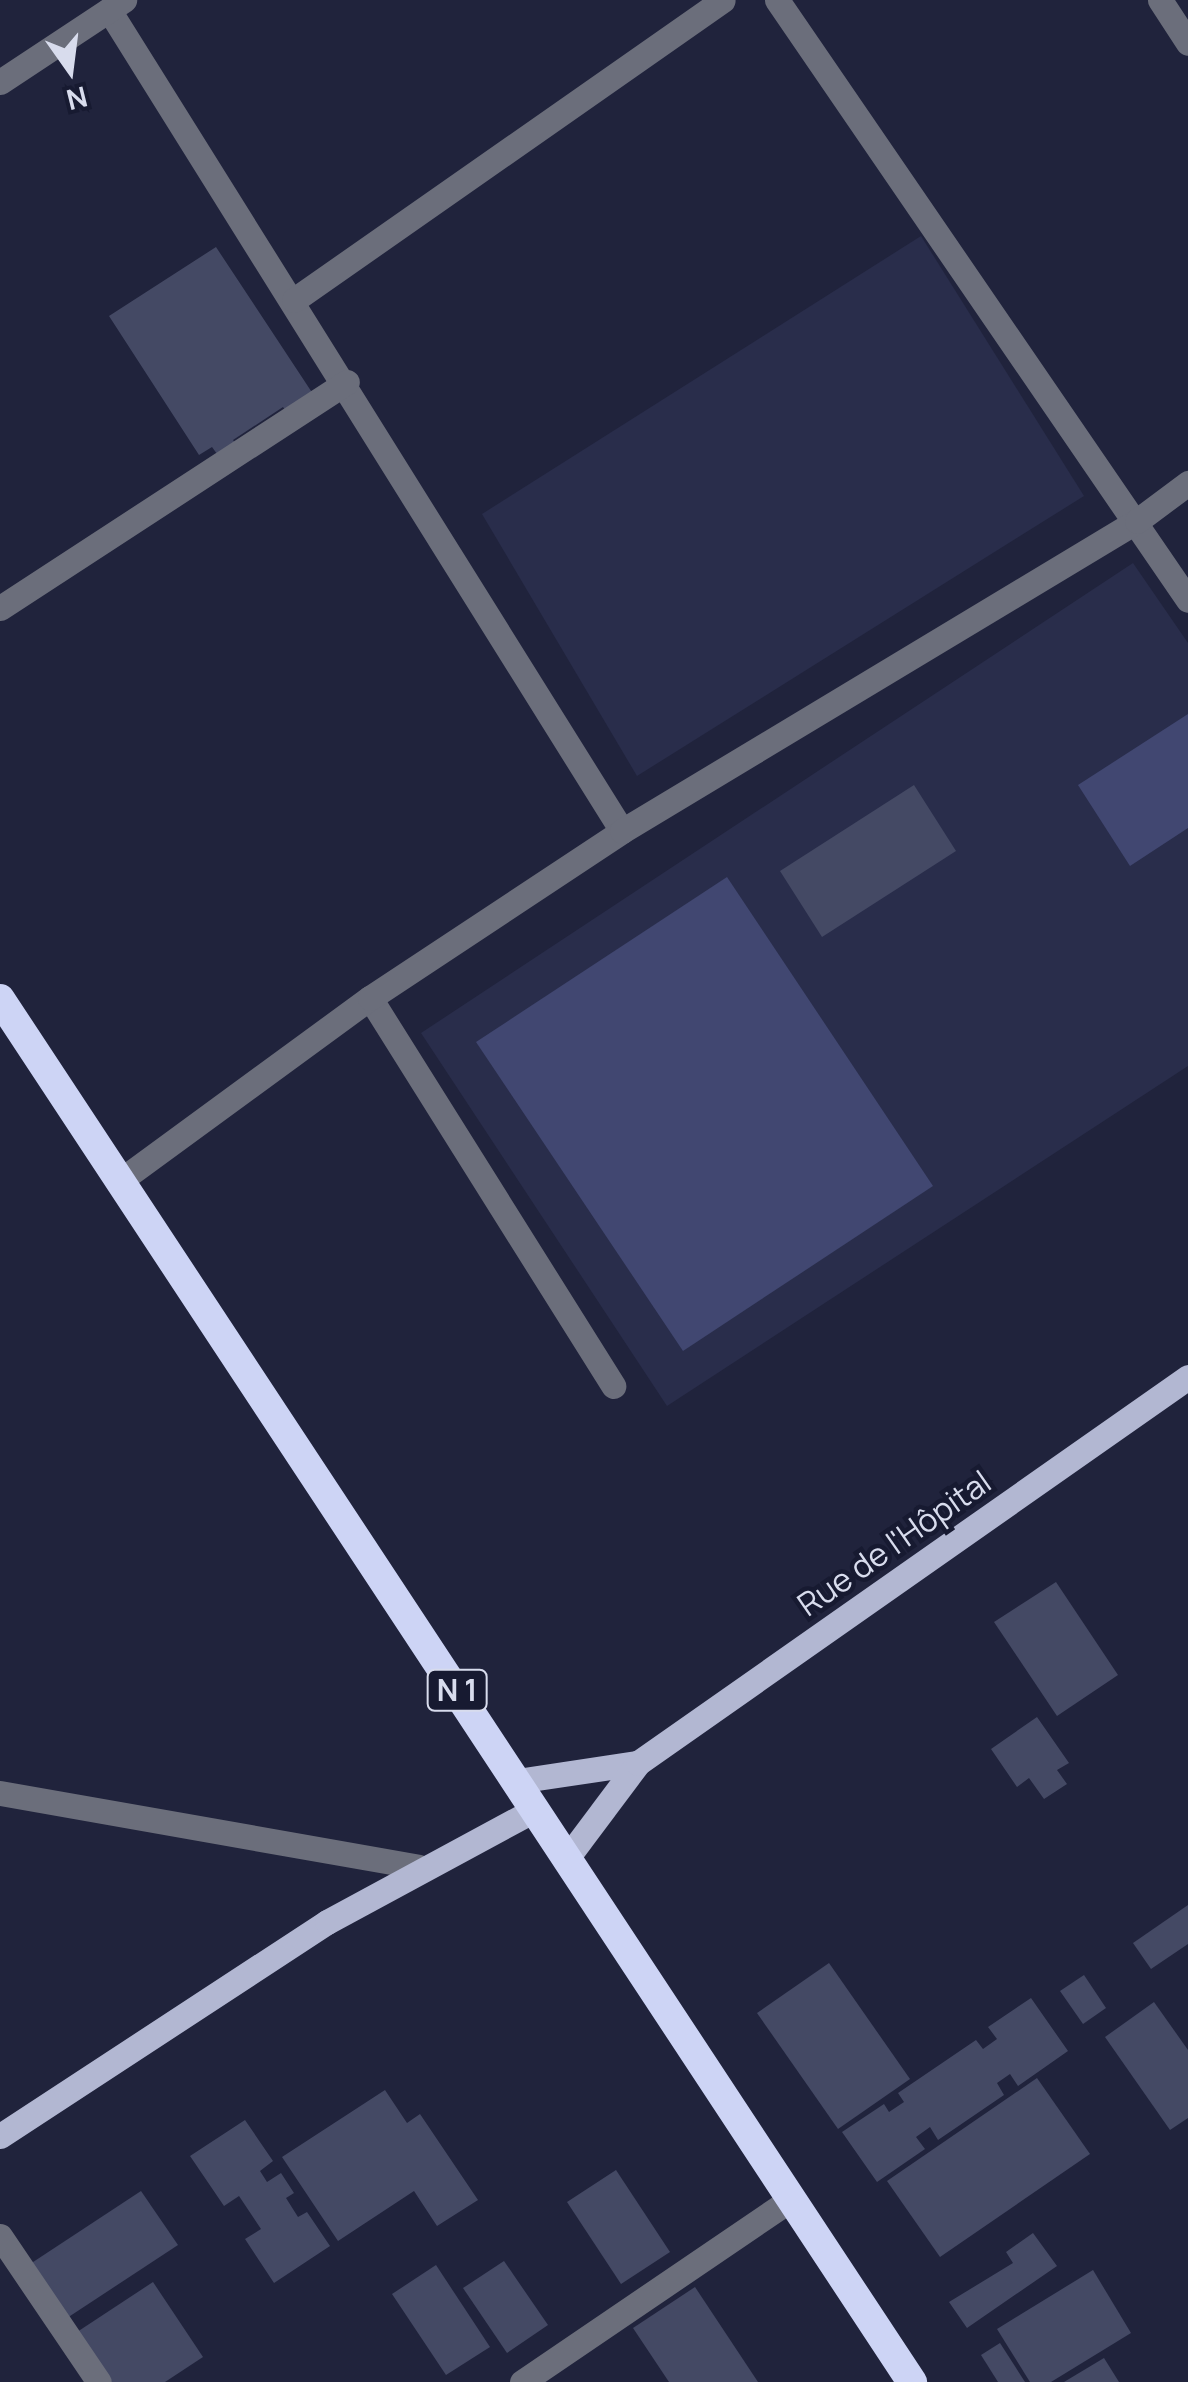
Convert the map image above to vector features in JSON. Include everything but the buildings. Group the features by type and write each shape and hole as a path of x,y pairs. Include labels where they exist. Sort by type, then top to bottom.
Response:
{"highway":[{"name":"N 1","path":"0,998 912,2382"}],"main road":[{"name":"Rue de l'Hôpital","path":"638,1763 1188,1377"},
{"path":"517,1781 638,1763"},
{"path":"568,1858 638,1763"},
{"path":"0,2136 419,1867 534,1810"}],"street":[{"path":"294,300 723,0"},
{"path":"776,0 1188,600"},
{"path":"1160,0 1188,43"},
{"path":"0,82 116,5 622,831"},
{"path":"0,608 346,382"},
{"path":"121,1180 370,998 622,831 1137,521 1188,483"},
{"path":"370,998 613,1386"},
{"path":"0,1793 419,1867"},
{"path":"522,2382 791,2199"},
{"path":"0,2236 99,2382"}],"shaded area":[{"path":"921,236 1084,496 637,776 482,514"},
{"path":"1133,563 1188,643 1188,1066 667,1406 421,1033"},
{"path":"1188,714 1188,828 1130,866 1078,785"},
{"path":"727,877 933,1186 683,1351 476,1042"}]}
